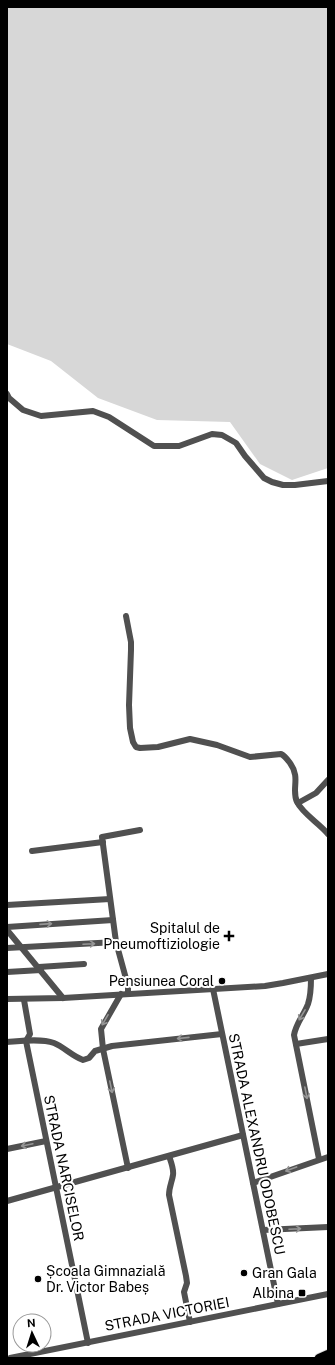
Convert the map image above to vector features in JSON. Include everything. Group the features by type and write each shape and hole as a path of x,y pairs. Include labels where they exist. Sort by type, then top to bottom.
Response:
{"main road":[{"path":"319,1358 328,1354"}],"street":[{"path":"7,394 9,398 23,410 41,416 93,411 109,417 154,446 179,446 212,434 222,435 236,443 264,478 272,482 289,485 328,481"},
{"path":"126,616 131,642 129,705 133,742 136,747 158,747 190,739 217,745 250,758 278,754 284,755 295,772 296,797 298,803 304,811 328,834"},
{"path":"298,803 316,793 328,780"},
{"path":"32,851 103,840 140,830"},
{"path":"103,840 116,942 128,986 128,994"},
{"path":"7,905 110,899"},
{"path":"7,927 113,920"},
{"path":"7,930 63,998"},
{"path":"7,948 116,942"},
{"path":"7,972 84,964"},
{"path":"7,999 24,1000 63,998 271,985 328,974"},
{"path":"311,978 309,1002 295,1028 294,1035 319,1159"},
{"name":"STRADA ALEXANDRU ODOBESCU","path":"213,989 278,1304"},
{"path":"121,994 101,1029 103,1048 128,1168"},
{"name":"STRADA NARCISELOR","path":"24,1000 30,1034 26,1041 88,1342"},
{"path":"7,1042 53,1042 83,1060 89,1058 96,1051 112,1046 222,1034"},
{"path":"296,1044 328,1039"},
{"path":"7,1201 243,1135"},
{"path":"7,1149 46,1141"},
{"path":"169,1156 173,1168 172,1181 169,1187 170,1195 186,1276 187,1283 184,1292 190,1322"},
{"path":"253,1183 328,1156"},
{"path":"263,1230 328,1227"},
{"name":"STRADA VICTORIEI","path":"10,1358 328,1294"}],"shaded area":[{"path":"7,7 328,7 328,468 292,480 260,464 230,422 157,420 98,398 51,361 7,344"}],"place":[{"name":"Spitalul de Pneumoftiziologie","path":"229,936"},
{"name":"Pensiunea Coral","path":"222,981"},
{"name":"Gran Gala","path":"244,1273"},
{"name":"Școala Gimnazială Dr. Victor Babeș","path":"38,1279"},
{"name":"Albina","path":"302,1293"}]}
